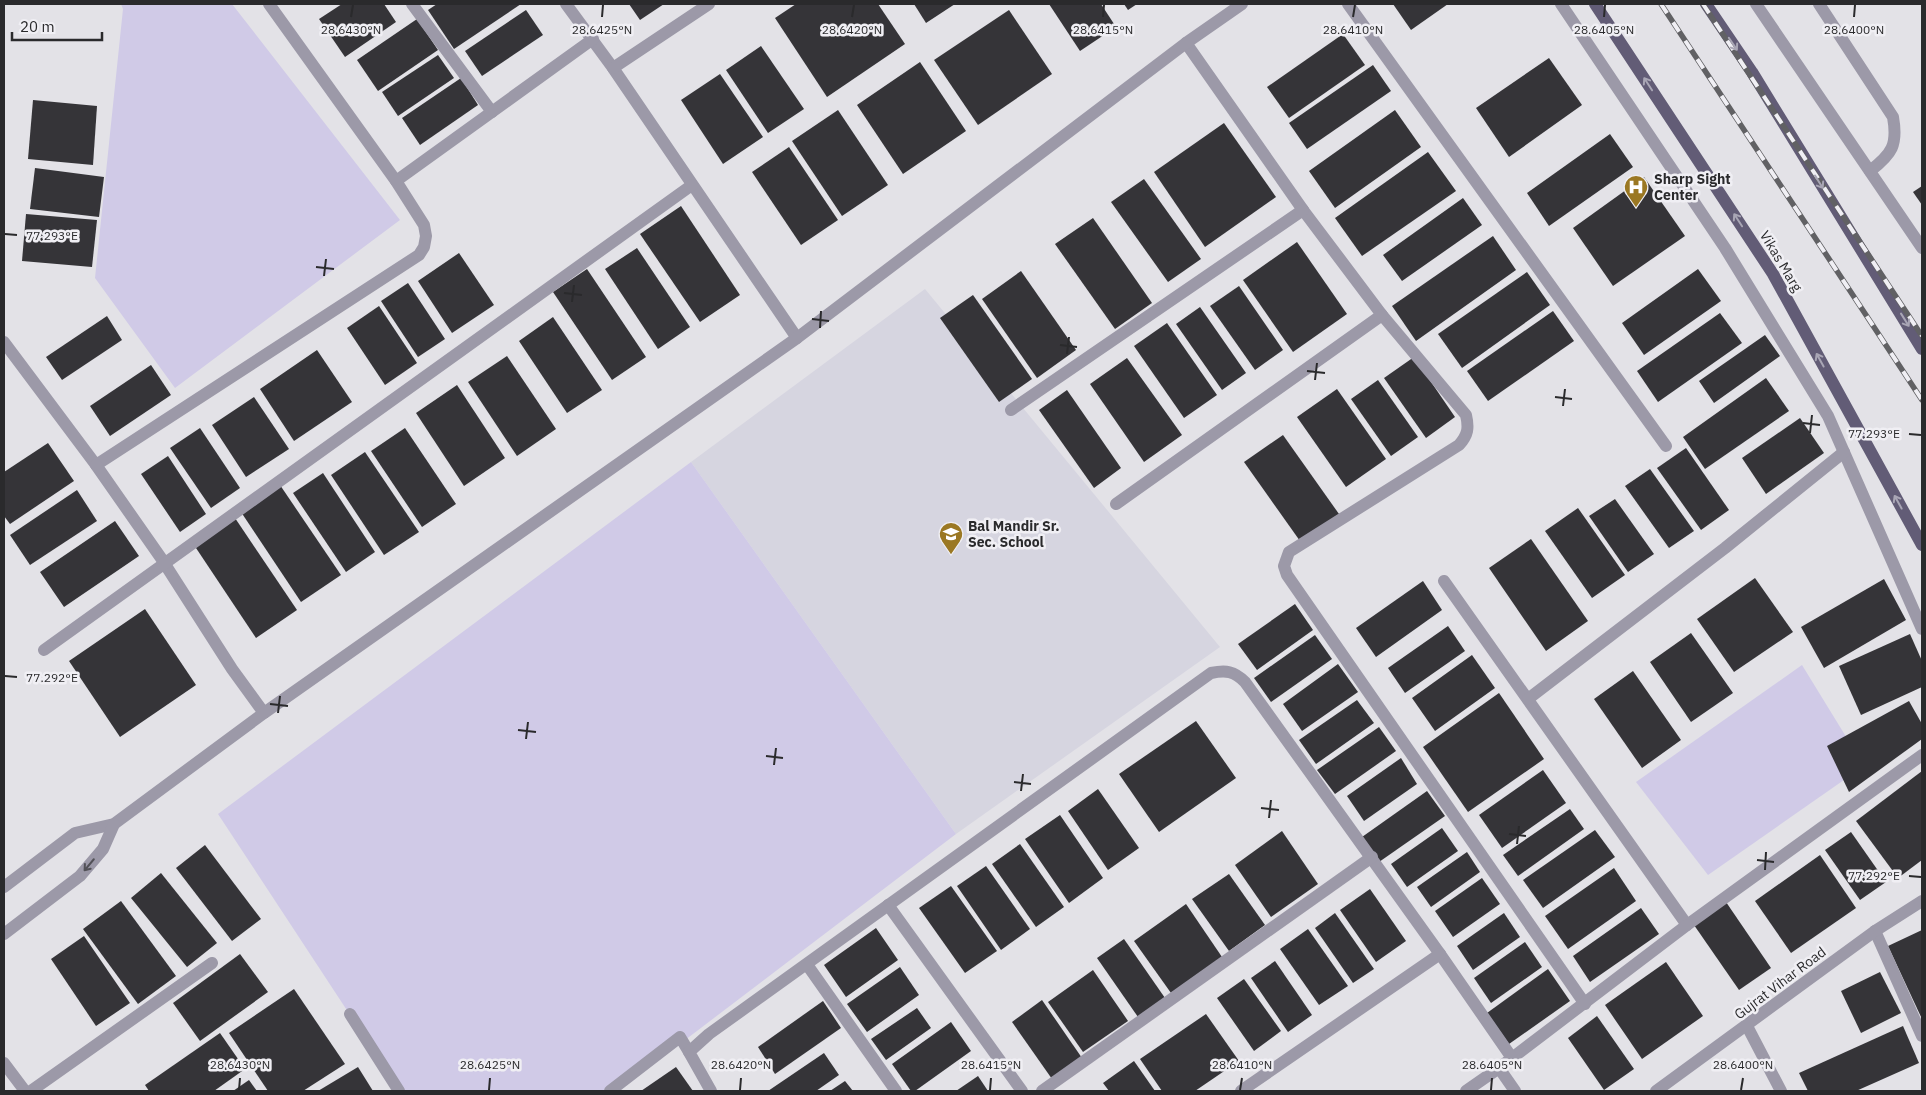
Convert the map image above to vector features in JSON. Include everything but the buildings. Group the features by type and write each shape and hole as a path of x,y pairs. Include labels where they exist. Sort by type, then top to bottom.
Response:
{"main road":[{"name":"Vikas Marg","path":"1595,4 1773,274 1922,545"},
{"path":"1706,4 1752,72 1922,349"}],"street":[{"path":"96,465 419,255 425,241 424,224 396,181 269,4"},
{"path":"412,4 492,112"},
{"path":"566,4 613,68 796,338"},
{"path":"613,68 709,4"},
{"path":"4,887 75,833 114,824 264,713 796,338 1186,43 1242,4"},
{"path":"1348,4 1666,446"},
{"path":"1561,4 1638,115 1725,248 1828,416 1922,629"},
{"path":"1756,4 1922,248"},
{"path":"1819,4 1893,117 1896,135 1893,145 1885,159 1870,171"},
{"path":"396,181 593,39"},
{"path":"1186,43 1303,210 1382,315 1466,415 1468,427 1465,438 1458,445 1289,552 1284,566 1287,575 1584,1004"},
{"path":"44,650 692,185"},
{"path":"1011,410 1303,210"},
{"path":"1116,504 1382,315"},
{"path":"4,342 96,465 164,564 232,669 264,713"},
{"path":"1528,698 1725,548 1844,452"},
{"path":"1444,581 1687,925"},
{"path":"689,1052 709,1034 808,966 888,905 1211,673 1222,671 1235,673 1245,682 1372,858 1512,1058"},
{"path":"1466,1091 1687,925 1922,755"},
{"path":"4,934 80,876 103,849 114,824"},
{"path":"1042,1091 1372,858"},
{"name":"Gujrat Vihar Road","path":"1656,1091 1875,931 1922,901"},
{"path":"888,905 1022,1091"},
{"path":"1875,931 1922,1036"},
{"path":"1240,1091 1440,954"},
{"path":"31,1091 212,963"},
{"path":"808,966 896,1091"},
{"path":"350,1014 399,1091"},
{"path":"1747,1026 1780,1091"},
{"path":"610,1091 680,1037 712,1091"},
{"path":"4,1063 25,1091"},
{"path":"1499,1068 1515,1091"}],"shaded area":[{"path":"121,4 232,4 400,220 175,388 95,278 123,9"},
{"name":"Bal Mandir Sr. Sec. School","path":"925,289 1220,647 956,834 691,462"},
{"path":"691,462 956,834 618,1091 400,1091 218,814"},
{"path":"1802,665 1864,766 1708,875 1636,782"}],"railway":[{"path":"1661,4 1922,400"},
{"path":"1703,4 1922,336"}],"place":[{"name":"Sharp Sight Center","path":"1636,208"},
{"name":"Bal Mandir Sr. Sec. School","path":"951,555"}]}
